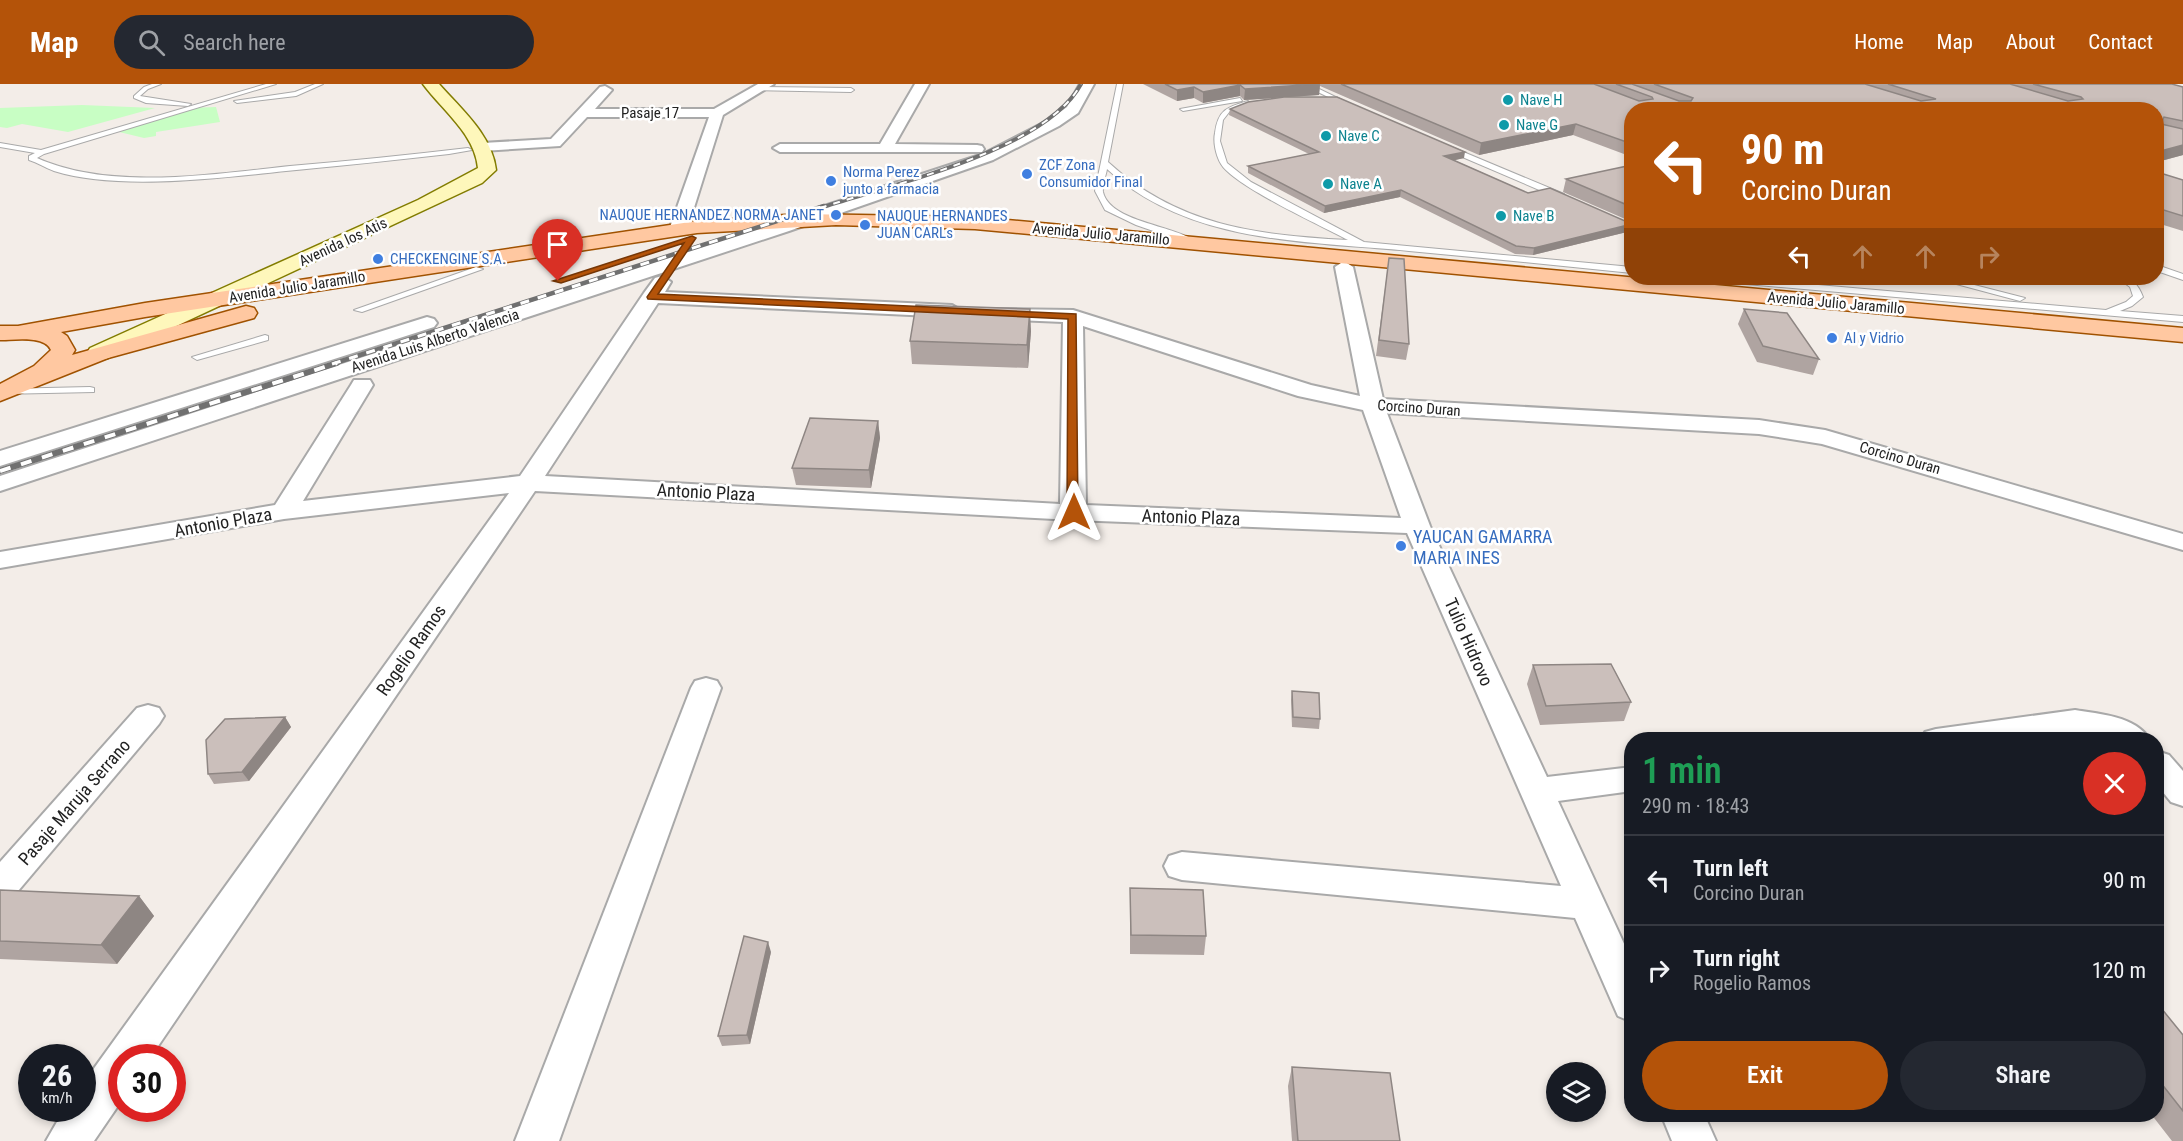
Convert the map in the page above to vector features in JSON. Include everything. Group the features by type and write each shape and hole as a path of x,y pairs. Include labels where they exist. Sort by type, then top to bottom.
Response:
{"main road":[{"path":"431,84 475,148"},
{"path":"424,105 475,148"},
{"name":"Avenida los Atis","path":"99,353 226,297 476,180 487,170 488,161 475,148 464,168 456,176 440,185 248,270 145,309"},
{"name":"Avenida Julio Jaramillo","path":"12,332 226,297 682,243 749,222 806,219 913,219 975,223 1624,283"},
{"name":"Avenida Julio Jaramillo","path":"1,392 99,353 286,302 359,287 783,227 878,226 943,230 2183,345"},
{"name":"Avenida Julio Jaramillo","path":"1645,285 2183,335"},
{"path":"12,332 46,334 59,341 63,350 56,362 38,376"}],"street":[{"path":"885,148 921,84"},
{"path":"749,222 1011,137 1042,119 1074,89 1075,84"},
{"path":"783,227 988,158 1054,123 1073,110 1087,84"},
{"path":"717,112 763,86"},
{"path":"475,148 555,143 605,90"},
{"name":"Pasaje 17","path":"584,113 717,112"},
{"name":"Rogelio Ramos","path":"136,1044 528,483 651,297 682,243 717,112"},
{"path":"780,148 977,149"},
{"name":"Avenida Luis Alberto Valencia","path":"0,459 682,243"},
{"name":"Avenida Luis Alberto Valencia","path":"0,484 682,243"},
{"name":"Tulio Hidrovo","path":"1344,267 1373,405 1417,526 1624,986"},
{"name":"Corcino Duran","path":"651,297 1073,316 1306,391 1373,405 1759,427 1825,437 2183,542"},
{"path":"1073,316 1074,512"},
{"path":"284,511 362,385"},
{"name":"Antonio Plaza","path":"0,560 284,511 528,483 1074,512 1417,526"},
{"path":"537,1141 706,688"},
{"name":"Pasaje Maruja Serrano","path":"0,887 148,716"},
{"path":"1998,732 2075,722 2109,727 2118,732"},
{"path":"2164,771 2183,793"},
{"path":"1536,791 1624,780"},
{"path":"1182,866 1587,903"},
{"path":"68,1141 108,1084"},
{"path":"1686,1122 1694,1141"}],"lane":[{"path":"158,84 146,88 136,97 146,101 201,104 296,94 320,84"},
{"path":"273,84 41,152 32,158 39,164 75,175 151,179 223,175 475,148"},
{"path":"1293,90 1303,84 1336,99 1359,106 1315,84"},
{"path":"1121,85 1099,191 1108,208 1139,223 1199,244"},
{"path":"763,86 851,90"},
{"path":"1317,98 1336,99"},
{"path":"1183,110 1256,100 1228,110 1220,120 1217,141 1224,164 1248,184 1362,244"},
{"path":"1446,143 1566,195"},
{"path":"0,145 41,152"},
{"path":"1104,162 1116,176 1146,197 1181,212 1242,231 1299,240 1624,269"},
{"path":"359,310 479,269"},
{"path":"2164,270 2183,277"},
{"path":"1797,285 2183,319"},
{"path":"1822,285 1939,312"},
{"path":"1966,285 2061,309"},
{"path":"2105,312 2129,304 2138,297 2132,285"},
{"path":"197,357 265,338"},
{"path":"1,392 90,390"}],"green space":[{"path":"82,105 155,108 68,132 22,124 7,128 0,127 0,108"},
{"path":"216,107 220,122 156,132 156,136 144,138 111,130 188,108"}],"building":[{"path":"1165,84 1319,84 1245,89 1240,85 1203,92 1194,87 1177,90"},
{"path":"1341,84 1594,84 1639,101 1653,99 1616,84 1632,84 1679,101 1691,101 1693,98 1654,84 1865,84 1921,101 1936,99 1888,84 2010,84 2068,101 2083,99 2033,84 2172,84 2183,87 2183,121 2164,117 2164,102 1624,102 1624,141 1576,124 1481,143"},
{"path":"1284,97 1337,97 1465,152 1444,156 1528,193 1550,188 1624,220 1624,226 1534,248 1516,246 1401,190 1325,206 1248,166 1319,152 1230,109 1248,102"},
{"path":"2164,125 2183,129 2183,145 2164,150"},
{"path":"1624,167 1624,204 1566,179"},
{"path":"2164,174 2183,180 2183,216 2164,210"},
{"path":"1389,258 1404,259 1409,344 1379,340"},
{"path":"916,305 1030,309 1027,345 910,341"},
{"path":"1744,309 1787,313 1819,359 1763,346"},
{"path":"810,418 878,421 869,470 792,468"},
{"path":"1611,664 1631,702 1546,706 1533,665"},
{"path":"1292,691 1319,693 1320,719 1293,717"},
{"path":"285,717 242,772 208,774 206,740 225,719"},
{"path":"1130,888 1203,890 1206,936 1131,935"},
{"path":"0,890 139,896 101,945 0,941"},
{"path":"744,936 768,942 747,1035 718,1036"},
{"path":"2164,1012 2183,1035 2183,1111 2164,1087"},
{"path":"1292,1067 1390,1073 1400,1141 1298,1141"}],"railway":[{"path":"820,208 924,176 1001,146 1035,128 1063,107 1081,84"},
{"path":"332,364 824,206"},
{"path":"0,471 337,363"}],"place":[{"name":"Nave H","path":"1508,100"},
{"name":"Nave G","path":"1504,125"},
{"name":"Nave C","path":"1326,136"},
{"name":"ZCF Zona Consumidor Final","path":"1027,174"},
{"name":"Norma Perez junto a farmacia","path":"831,181"},
{"name":"Nave A","path":"1328,184"},
{"name":"NAUQUE HERNANDEZ NORMA JANET","path":"836,215"},
{"name":"Nave B","path":"1501,216"},
{"name":"NAUQUE HERNANDES JUAN CARLs","path":"865,225"},
{"name":"CHECKENGINE S.A.","path":"378,259"},
{"name":"Al y Vidrio","path":"1832,338"},
{"name":"YAUCAN GAMARRA MARIA INES","path":"1401,546"}],"route":[{"path":"558,281 692,238 651,297 1073,316 1074,512"}]}
